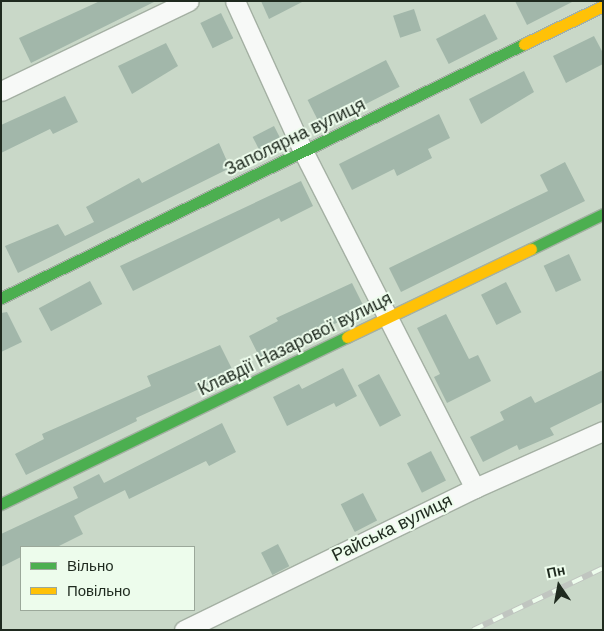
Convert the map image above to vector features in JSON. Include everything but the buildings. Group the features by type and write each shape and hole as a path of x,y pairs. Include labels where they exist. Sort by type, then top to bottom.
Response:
{"street":[{"path":"1,91 189,1"},
{"path":"235,1 304,153 475,488"},
{"name":"Заполярна вулиця","path":"1,298 304,153 603,6"},
{"name":"Клавдії Назарової вулиця","path":"1,504 603,214"},
{"name":"Райська вулиця","path":"184,630 475,488 603,431"}],"railway":[{"path":"473,630 603,568"}],"traffic: fast":[{"path":"1,298 524,44"},
{"path":"531,249 603,214"},
{"path":"1,504 347,337"}],"traffic: slow":[{"path":"524,44 603,6"},
{"path":"347,337 531,249"}]}
